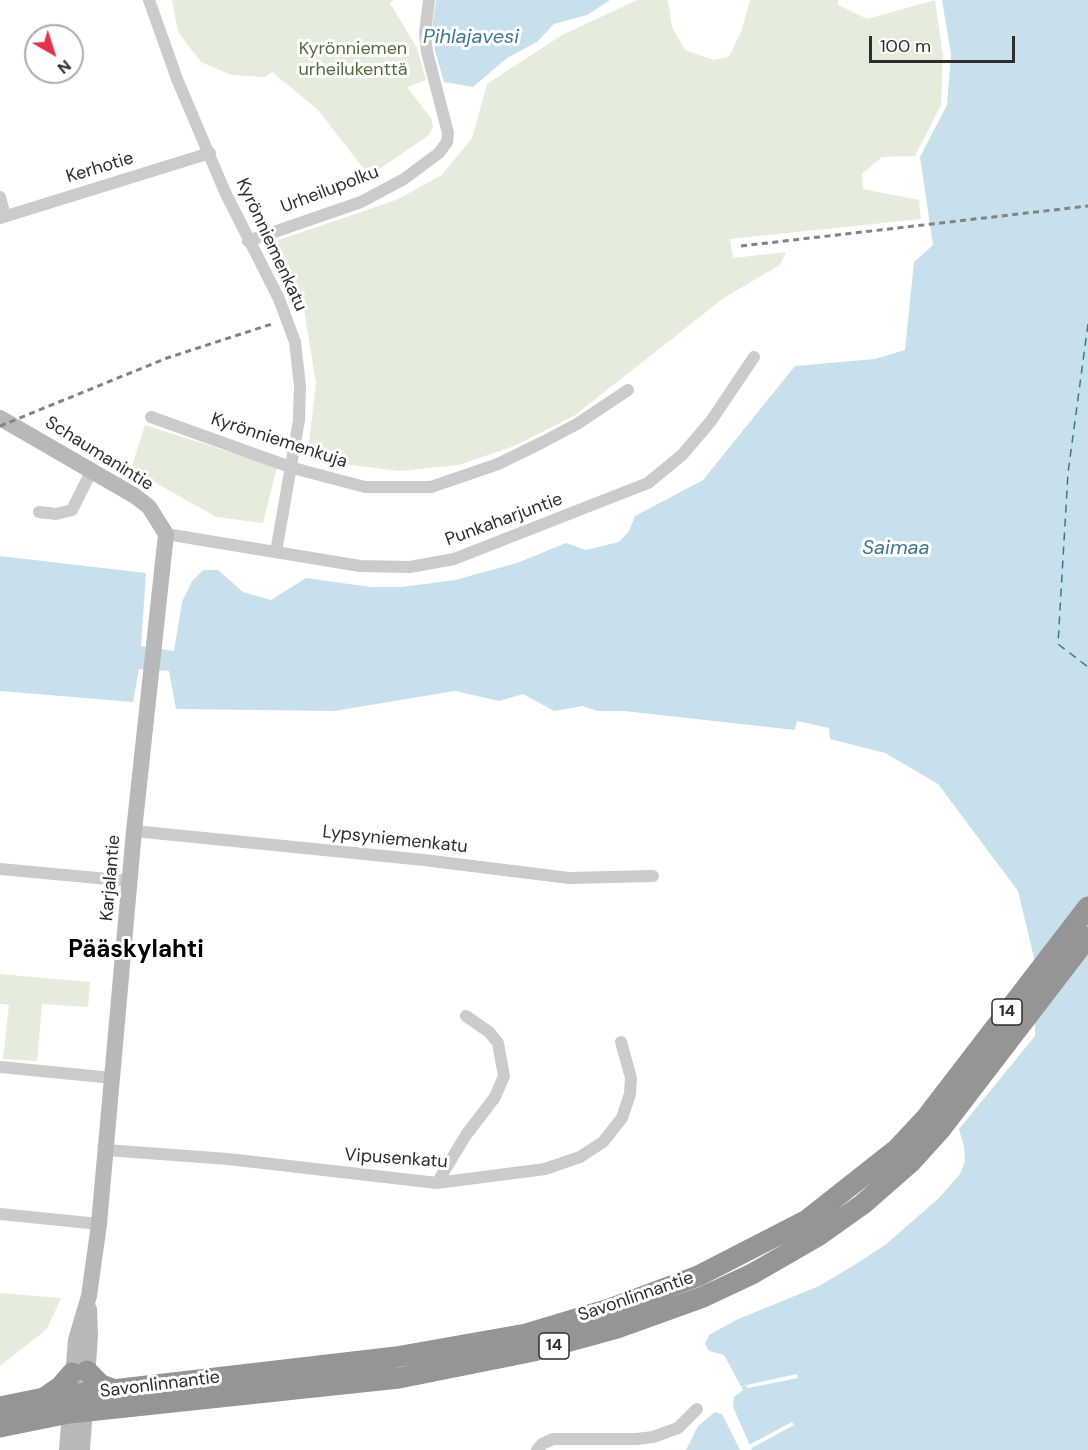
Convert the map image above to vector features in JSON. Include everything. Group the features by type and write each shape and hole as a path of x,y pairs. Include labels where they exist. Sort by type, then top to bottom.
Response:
{"highway":[{"name":"Savonlinnantie","path":"0,1427 79,1415 112,1399 399,1378 534,1351 614,1329 703,1297 752,1274 818,1236 863,1204 912,1161 933,1124 1088,907"},
{"name":"Savonlinnantie","path":"933,1124 1088,937"},
{"path":"44,1398 80,1372 101,1385 112,1399"},
{"name":"Savonlinnantie","path":"0,1407 44,1398 79,1415"}],"street":[{"name":"Kyrönniemenkatu","path":"149,0 177,79 225,192 279,299 295,342 300,386 299,420 293,468 276,552"},
{"name":"Urheilupolku","path":"248,241 361,202 404,179 439,153 447,142 448,133 427,51 425,33 429,0"},
{"name":"Kerhotie","path":"3,217 210,153"},
{"path":"0,197 3,217"},
{"name":"Punkaharjuntie","path":"166,534 360,566 410,567 454,559 613,499 648,483 682,455 711,421 754,357"},
{"name":"Kyrönniemenkuja","path":"151,417 293,468 365,486 431,487 498,464 541,443 577,424 628,390"},
{"name":"Schaumanintie","path":"0,418 135,495 148,507 166,534"},
{"path":"39,512 56,514 72,510 92,470"},
{"name":"Karjalantie","path":"67,1450 79,1415 80,1372 90,1336 89,1296 99,1224 134,831 166,534"},
{"name":"Lypsyniemenkatu","path":"134,831 424,860 570,878 653,876"},
{"path":"0,869 130,881"},
{"path":"437,1183 466,1136 495,1097 504,1076 498,1043 489,1032 466,1016"},
{"name":"Vipusenkatu","path":"106,1150 228,1159 437,1183 545,1169 580,1156 603,1142 622,1118 630,1094 631,1078 621,1042"},
{"path":"0,1067 112,1078"},
{"path":"0,1214 99,1224"},
{"path":"537,1450 542,1444 553,1439 652,1437 678,1428 697,1409"}],"green space":[{"name":"Kyrönniemen urheilukenttä","path":"172,0 394,0 390,3 417,48 426,80 407,87 431,118 433,127 429,135 378,170 365,170 317,109 272,72 265,77 231,75 201,62 178,32"},
{"path":"637,0 668,0 672,27 685,50 714,60 729,57 741,32 750,0 838,0 838,5 867,19 935,0 943,56 941,105 915,156 882,157 862,174 863,189 919,200 921,219 730,239 733,258 786,252 780,265 725,297 574,416 514,446 459,465 399,471 320,461 308,451 316,383 304,310 273,242 396,200 442,175 472,138 487,84 562,35"},
{"path":"145,425 277,467 263,523 216,517 131,469"},
{"path":"0,974 90,982 88,1007 42,1004 37,1061 3,1059 9,1005 0,1004"},
{"path":"0,1293 61,1298 47,1329 0,1366"}],"water":[{"name":"Pihlajavesi","path":"436,0 610,0 587,15 554,24 537,42 507,58 473,87 444,82 435,51 432,29"},
{"name":"Saimaa","path":"942,0 1088,0 1088,1450 752,1450 733,1407 734,1397 743,1390 724,1355 709,1351 705,1344 709,1335 736,1320 819,1286 856,1264 885,1245 939,1198 960,1174 965,1161 959,1129 1035,1036 1035,962 1018,891 938,784 885,753 830,739 829,728 797,721 795,730 624,711 597,711 583,706 554,711 523,694 499,701 455,691 334,711 176,709 169,671 139,669 133,702 0,691 0,556 146,573 141,646 174,651 182,602 192,581 203,570 218,570 243,592 271,600 306,578 371,587 402,587 455,580 517,563 566,543 586,550 619,542 629,531 635,516 703,480 795,366 875,359 905,350 914,262 933,245 920,157 947,105 951,55"},
{"path":"715,1412 722,1414 740,1450 686,1450 698,1426"}],"pier":[{"path":"797,1374 798,1378 748,1388 747,1386 738,1387"},
{"path":"792,1422 794,1425 748,1450 747,1446"}],"ferry route":[{"path":"1088,324 1068,473 1058,644 1088,667"}],"railway":[{"path":"741,246 1088,206"},
{"path":"0,426 167,358 275,323"}],"district":[{"name":"Pääskylahti","path":"136,951"}]}
